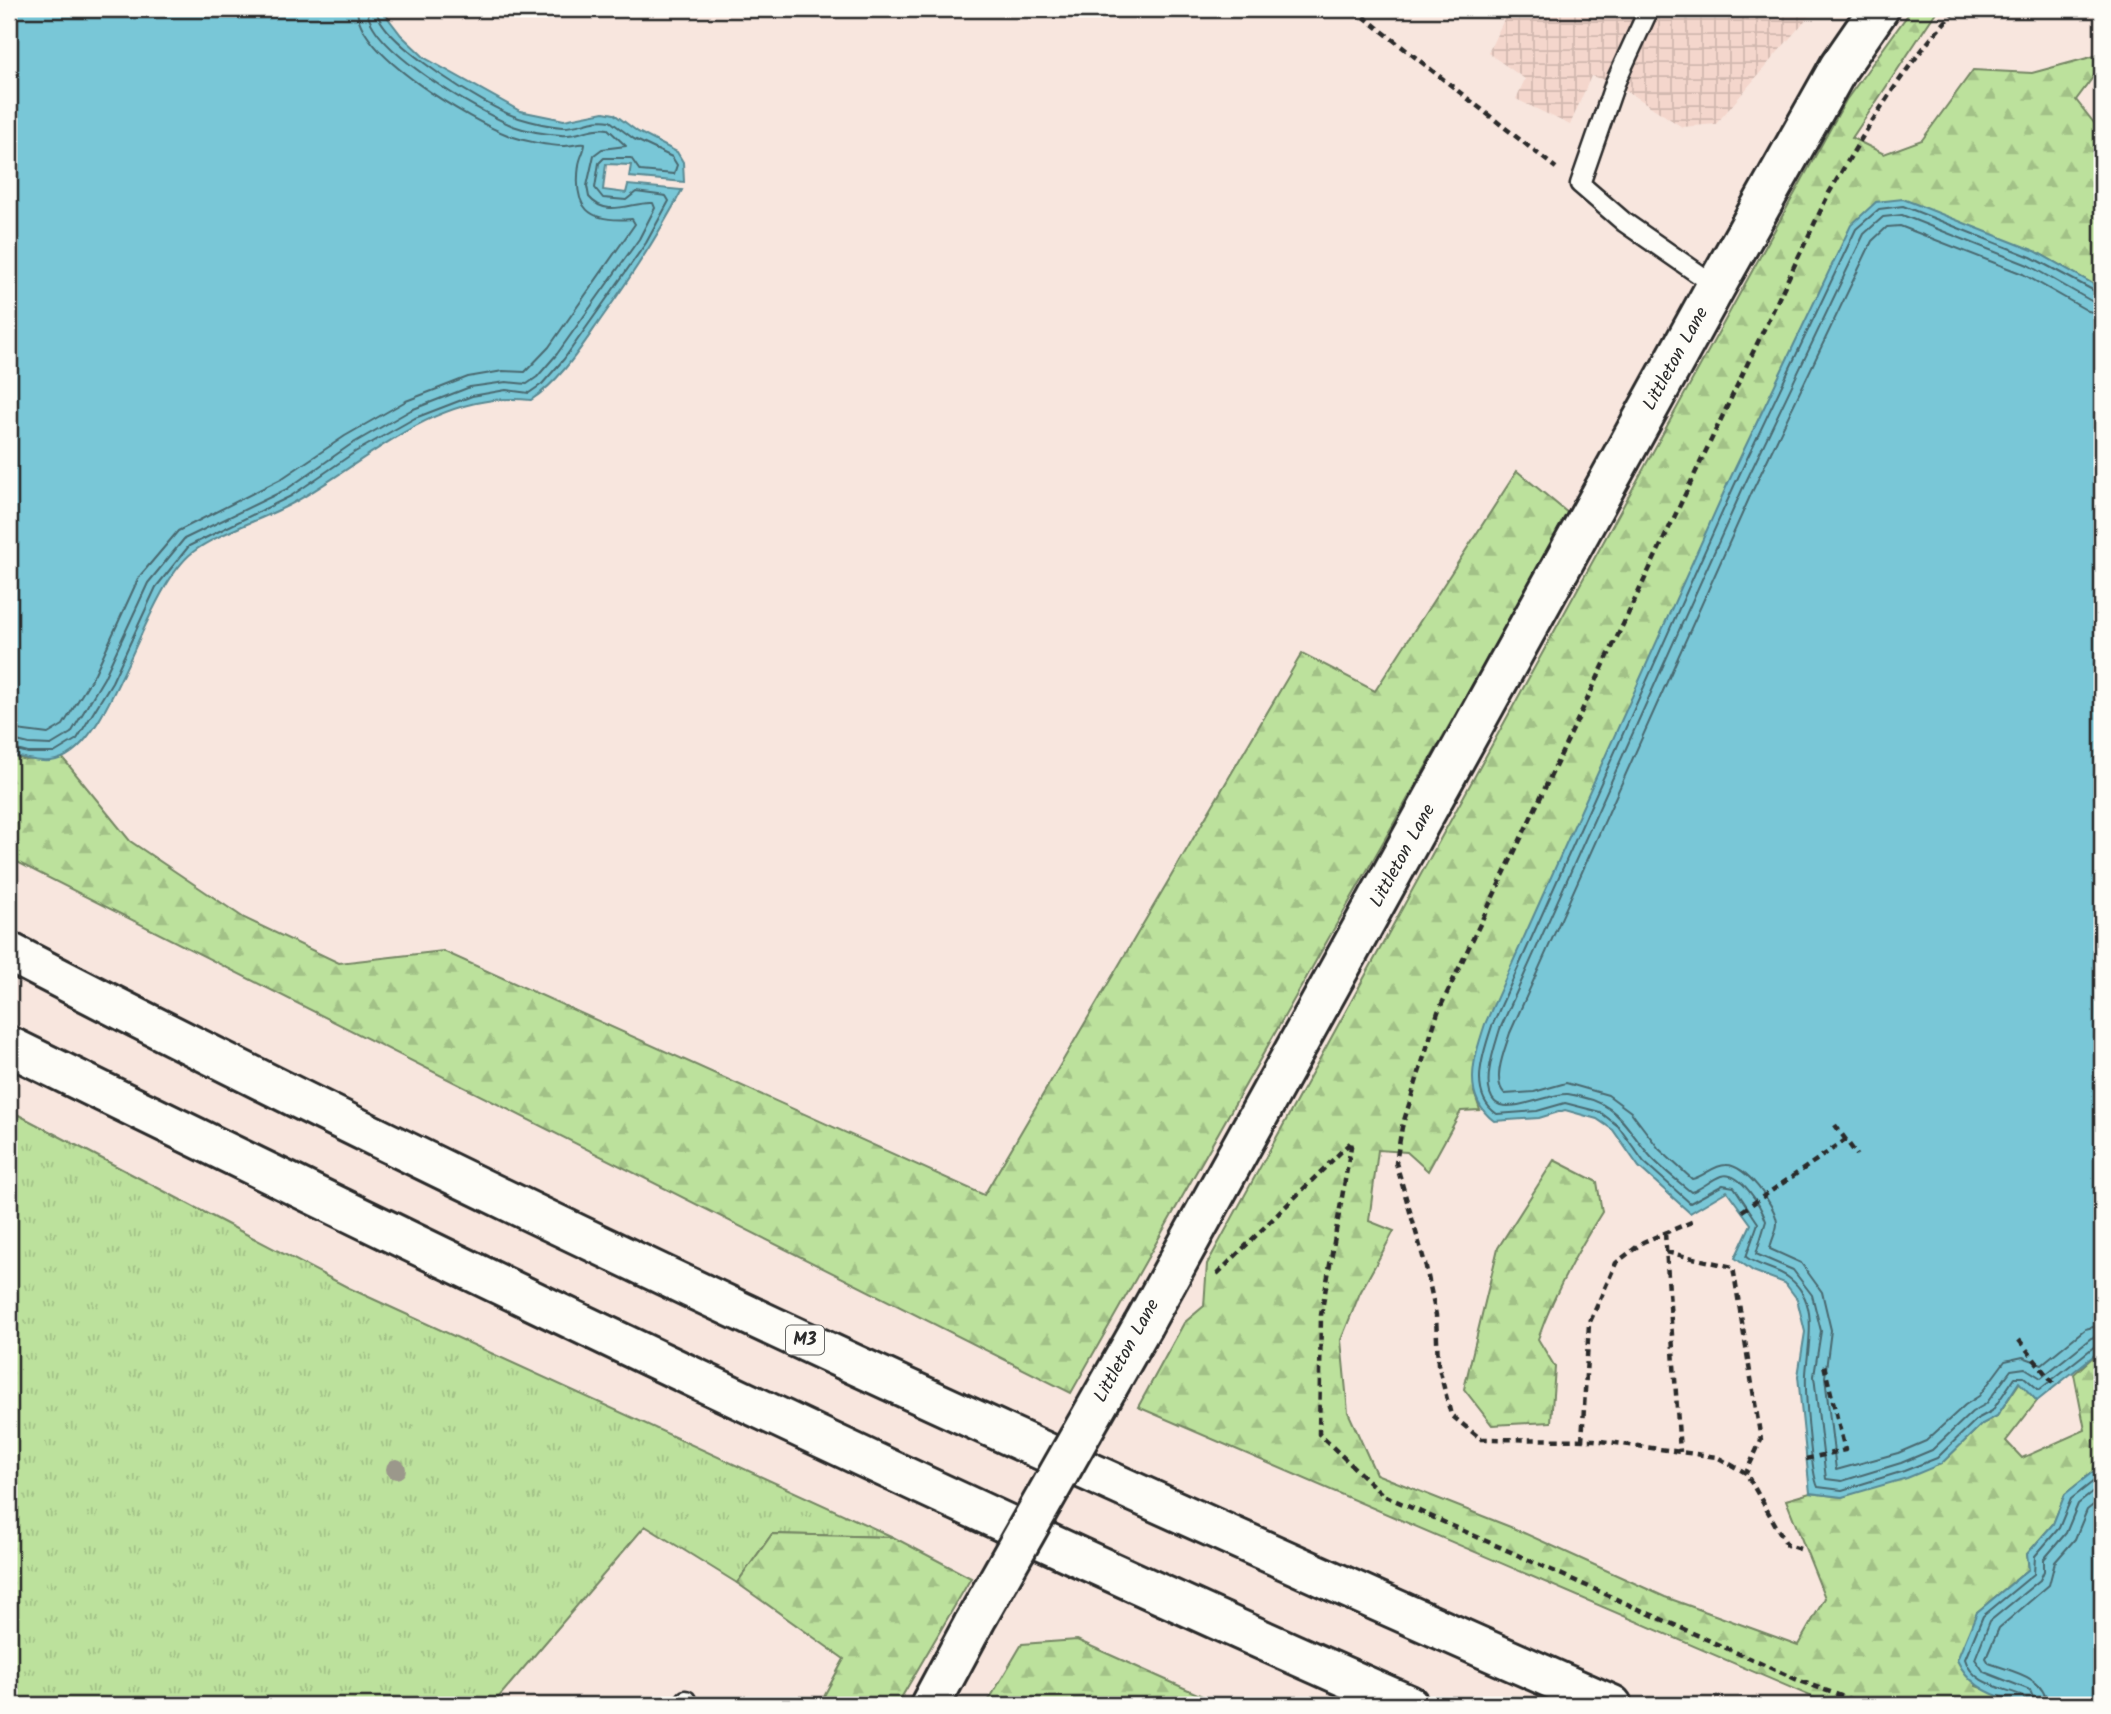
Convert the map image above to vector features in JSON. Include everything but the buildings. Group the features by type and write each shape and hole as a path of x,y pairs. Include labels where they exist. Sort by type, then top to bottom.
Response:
{"main road":[{"name":"Littleton Lane","path":"930,1705 1143,1325 1716,286 1839,67 1880,9"},
{"name":"M3","path":"9,952 515,1204 883,1377 1612,1705"},
{"path":"9,1046 323,1200 1108,1573 1409,1705"}],"lane":[{"path":"1649,9 1615,83 1580,184 1624,222 1716,286"}],"path":[{"path":"1354,9 1538,157 1580,184"},
{"path":"1800,1549 1787,1545 1746,1473 1717,1457 1582,1441 1480,1438 1451,1415 1438,1364 1436,1315 1426,1266 1396,1163 1402,1127 1438,1012 1829,192 1880,106 1924,43 1957,9"},
{"path":"1835,1125 1857,1154"},
{"path":"1742,1211 1847,1139"},
{"path":"1207,1283 1352,1141 1321,1315 1319,1434 1383,1495 1800,1681 1866,1705"},
{"path":"1582,1441 1589,1324 1616,1263 1643,1242 1694,1221"},
{"path":"1665,1233 1680,1452"},
{"path":"1666,1252 1733,1267 1761,1440 1746,1473"},
{"path":"2019,1340 2056,1387"},
{"path":"1806,1459 1845,1450 1823,1361"}],"shaded area":[{"path":"1509,9 1815,9 1716,124 1682,127 1615,83 1591,76 1570,125 1516,99 1525,79 1488,53"}],"green space":[{"path":"1912,9 1938,9 1852,138 1884,154 1922,140 1973,70 2032,73 2095,56 2102,65 2076,100 2102,133 2102,289 2035,251 1474,1092 1480,1110 1461,1111 1428,1171 1407,1152 1378,1150 1369,1221 1394,1231 1360,1293 1341,1340 1348,1412 1376,1474 1513,1528 1665,1597 1798,1645 1825,1598 1786,1500 1810,1493 1842,1497 1941,1464 1982,1424 1997,1416 2020,1382 2037,1401 2006,1441 2022,1458 2085,1430 2074,1374 2102,1349 2102,1443 2094,1471 2065,1494 2053,1524 2027,1554 2029,1569 1977,1612 1976,1686 2029,1705 1831,1705 1138,1407 1184,1323 1204,1306 1207,1264 1846,100"},
{"path":"1517,471 1569,514 1071,1393 9,858 9,755 26,760 62,757 130,841 244,918 339,963 443,951 984,1195 1302,653 1375,691"},
{"path":"9,1110 349,1288 893,1537 772,1534 737,1583 645,1526 492,1705 9,1705"},
{"path":"1554,1160 1597,1182 1602,1212 1566,1274 1538,1339 1555,1367 1551,1422 1492,1425 1464,1389 1498,1248"},
{"path":"772,1534 893,1537 971,1578 897,1705 819,1705 844,1659 737,1583"},
{"path":"1077,1640 1222,1705 986,1705 1022,1644"}],"water":[{"path":"9,9 381,9 401,35 425,58 520,111 564,120 604,112 614,114 638,132 677,152 683,162 684,182 629,177 631,165 606,164 603,190 626,193 628,185 682,190 623,288 578,353 552,383 531,400 497,400 465,406 434,417 377,449 293,503 193,552 175,572 158,600 111,699 94,728 76,749 50,761 9,755"},
{"path":"1903,199 2035,251 2102,289 2102,1349 2037,1401 2019,1382 1997,1416 1982,1424 1941,1464 1907,1478 1842,1497 1810,1493 1798,1376 1805,1332 1797,1299 1785,1283 1753,1271 1735,1258 1751,1224 1727,1191 1690,1213 1639,1167 1613,1130 1597,1119 1565,1110 1539,1118 1494,1121 1477,1100 1473,1076 1485,1024 1728,483 1851,225 1876,202"},
{"path":"2102,1443 2102,1705 2041,1704 2001,1697 1983,1689 1968,1677 1957,1660 1977,1612 2029,1569 2027,1554 2053,1524 2065,1494 2094,1471"}]}
